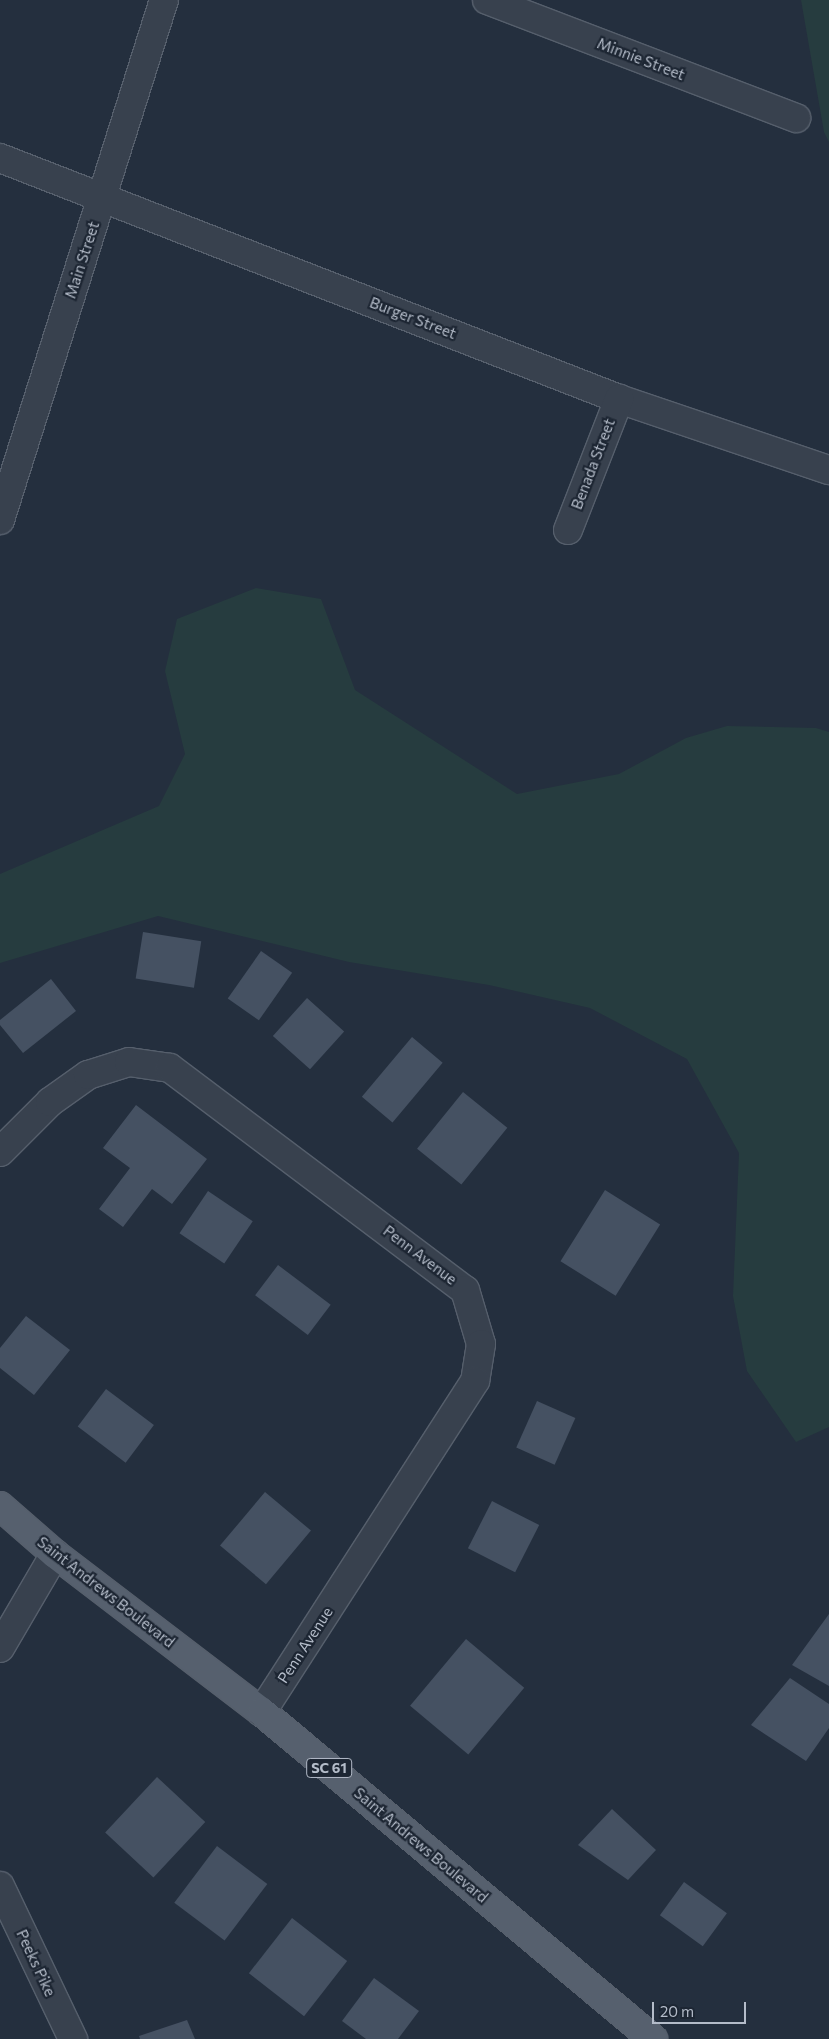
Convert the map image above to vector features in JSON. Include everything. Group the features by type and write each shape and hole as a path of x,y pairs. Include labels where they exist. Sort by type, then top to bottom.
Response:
{"main road":[{"name":"Saint Andrews Boulevard","path":"0,1506 55,1554 262,1712 653,2039"}],"street":[{"name":"Main Street","path":"0,520 164,0"},
{"name":"Minnie Street","path":"487,0 796,118"},
{"name":"Burger Street","path":"0,158 103,196 619,399 829,470"},
{"name":"Benada Street","path":"568,530 619,399"},
{"name":"Penn Avenue","path":"0,1152 50,1102 88,1075 129,1062 170,1068 465,1290 481,1344 475,1381 262,1712"},
{"path":"0,1648 55,1554"},
{"name":"Peeks Pike","path":"0,1886 72,2039"}],"green space":[{"path":"801,0 829,0 829,142 824,132"},
{"path":"256,588 321,599 355,690 517,794 619,774 686,738 727,726 816,728 829,732 829,1427 796,1442 747,1371 733,1296 739,1153 687,1059 590,1008 489,985 349,962 158,916 0,963 0,874 159,806 185,754 165,671 177,619"}],"building":[{"path":"143,932 201,941 194,988 136,978"},
{"path":"261,951 292,973 259,1020 228,999"},
{"path":"51,979 76,1011 23,1053 0,1025 0,1020"},
{"path":"307,998 344,1031 310,1069 273,1036"},
{"path":"412,1037 443,1063 393,1122 362,1097"},
{"path":"463,1092 507,1128 461,1185 417,1149"},
{"path":"136,1105 207,1159 172,1204 152,1189 123,1227 99,1209 130,1168 103,1148"},
{"path":"605,1190 660,1224 616,1296 560,1261"},
{"path":"208,1191 253,1221 224,1263 179,1233"},
{"path":"278,1265 331,1305 308,1335 255,1295"},
{"path":"26,1316 70,1350 34,1395 0,1368 0,1348"},
{"path":"106,1389 154,1425 126,1463 78,1427"},
{"path":"537,1401 575,1418 555,1465 516,1448"},
{"path":"265,1492 311,1531 266,1584 220,1546"},
{"path":"492,1501 539,1525 515,1572 468,1548"},
{"path":"829,1614 829,1686 792,1665"},
{"path":"466,1639 524,1688 468,1754 410,1706"},
{"path":"790,1678 829,1704 829,1728 806,1761 751,1725"},
{"path":"157,1777 205,1822 153,1878 105,1833"},
{"path":"612,1809 656,1850 628,1880 578,1845"},
{"path":"217,1846 267,1884 225,1941 174,1903"},
{"path":"684,1882 727,1913 703,1946 660,1915"},
{"path":"292,1918 347,1961 304,2016 249,1973"},
{"path":"374,1978 419,2011 398,2039 366,2039 342,2021"},
{"path":"187,2020 195,2039 140,2039 139,2036"}]}
